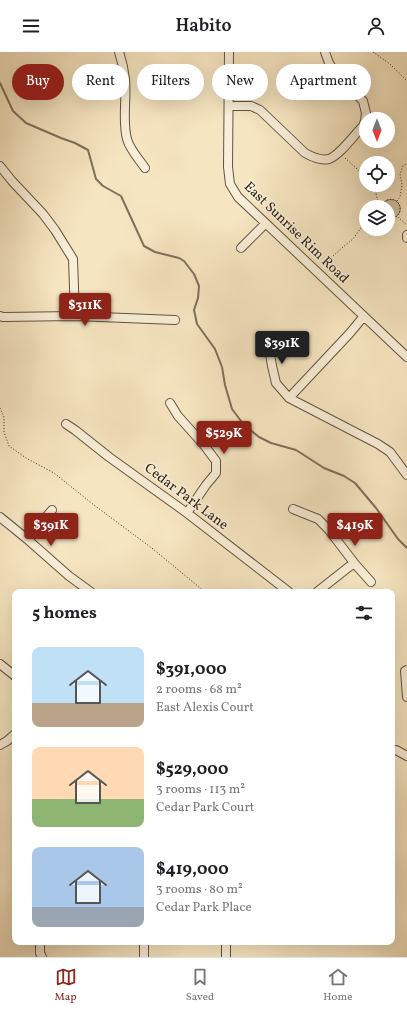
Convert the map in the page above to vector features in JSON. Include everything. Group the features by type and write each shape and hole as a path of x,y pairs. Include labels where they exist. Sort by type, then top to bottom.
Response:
{"street":[{"path":"119,52 123,64 125,80 125,129 133,151 145,168"},
{"name":"East Sunrise Rim Road","path":"229,52 228,167 230,184 238,197 265,224 407,357"},
{"path":"229,106 251,106 260,110 305,153 312,157 328,159 338,153 363,126 366,113 364,101 336,74 329,63 325,52"},
{"path":"0,166 43,214 55,230 72,260 75,316"},
{"path":"241,248 265,224"},
{"path":"0,316 75,316 175,320"},
{"path":"289,398 364,316"},
{"path":"267,337 276,383 289,398 378,444 390,452 407,475"},
{"path":"170,403 178,416 204,444 216,461 216,473 187,513"},
{"name":"Cedar Park Lane","path":"66,424 187,513 285,589"},
{"path":"293,509 318,519 329,530 371,582"},
{"path":"27,539 52,510"},
{"path":"0,517 68,576 88,589"},
{"path":"321,589 350,566 356,564"},
{"path":"0,664 12,674"},
{"path":"407,670 405,671 407,696"},
{"path":"0,745 12,737"},
{"path":"395,750 407,756"},
{"path":"40,945 40,953 42,957"},
{"path":"144,945 144,957"},
{"path":"226,945 226,957"}],"path":[{"path":"374,52 390,64 407,81"},
{"path":"338,153 359,171"},
{"path":"407,163 403,166 400,174 402,185 400,197 397,202 400,206 400,213 397,216 407,225"},
{"path":"317,272 353,239 359,231"},
{"path":"0,408 4,417 4,432 9,446 26,458 54,473 153,549 201,589"}],"shaded area":[{"path":"395,200 399,204 400,208 400,212 395,217"}],"waterway":[{"path":"0,83 13,111 26,123 75,143 88,150 96,179 103,186 121,196 144,246 155,252 179,258 184,261 194,274 199,286 198,298 194,310 197,324 215,349 222,367 225,385 232,409 244,425 259,437 271,443 296,450 324,468 344,476 355,483 376,508 398,539 407,548"}]}
